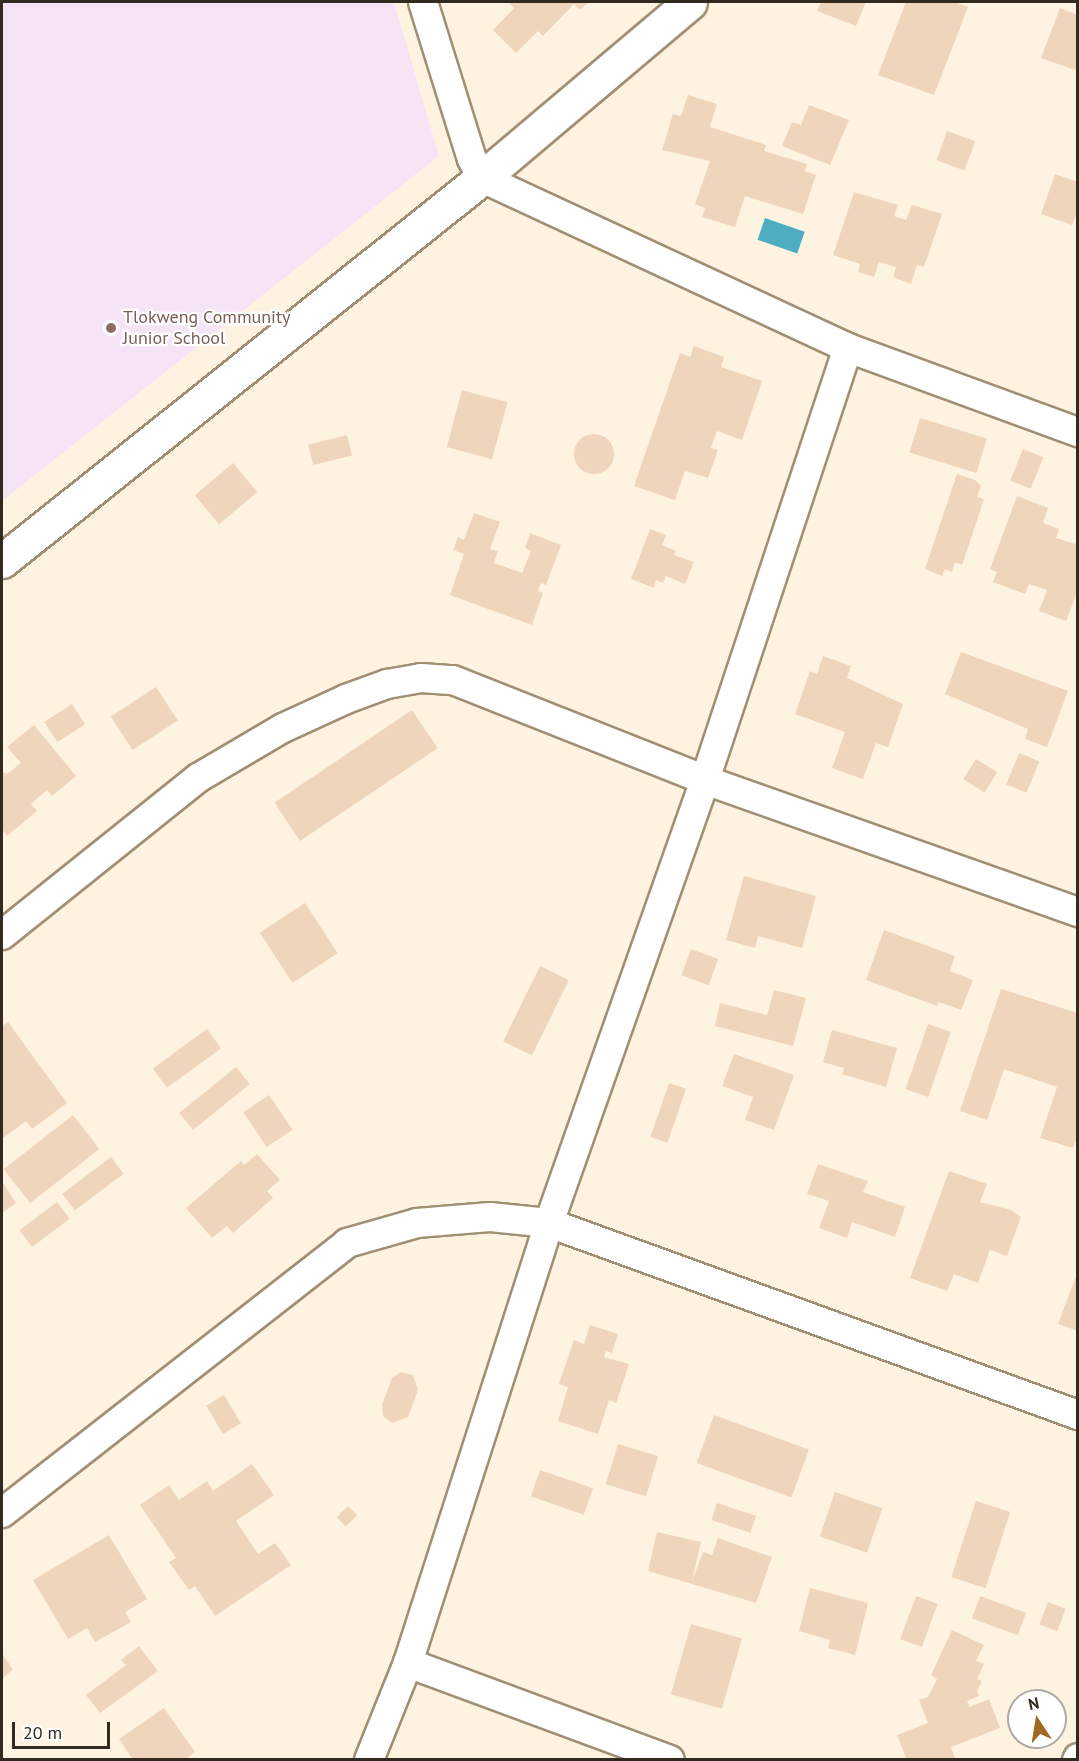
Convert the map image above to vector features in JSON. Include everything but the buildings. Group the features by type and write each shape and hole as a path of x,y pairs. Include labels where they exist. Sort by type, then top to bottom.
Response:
{"street":[{"path":"423,2 475,167 482,178 848,348 1077,432"},
{"path":"2,561 482,178 690,2"},
{"path":"369,1760 408,1663 549,1223 705,780 848,348"},
{"path":"2,935 198,778 283,728 387,684 421,678 453,680 705,780 1077,912"},
{"path":"2,1513 347,1243 417,1223 490,1217 549,1223 1077,1415"},
{"path":"408,1663 670,1760"}],"shaded area":[{"name":"Tlokweng Community Junior School","path":"2,2 394,2 439,156 2,501"}],"water":[{"path":"765,218 805,232 797,253 758,240"}],"place":[{"name":"Tlokweng Community Junior School","path":"111,328"}]}
